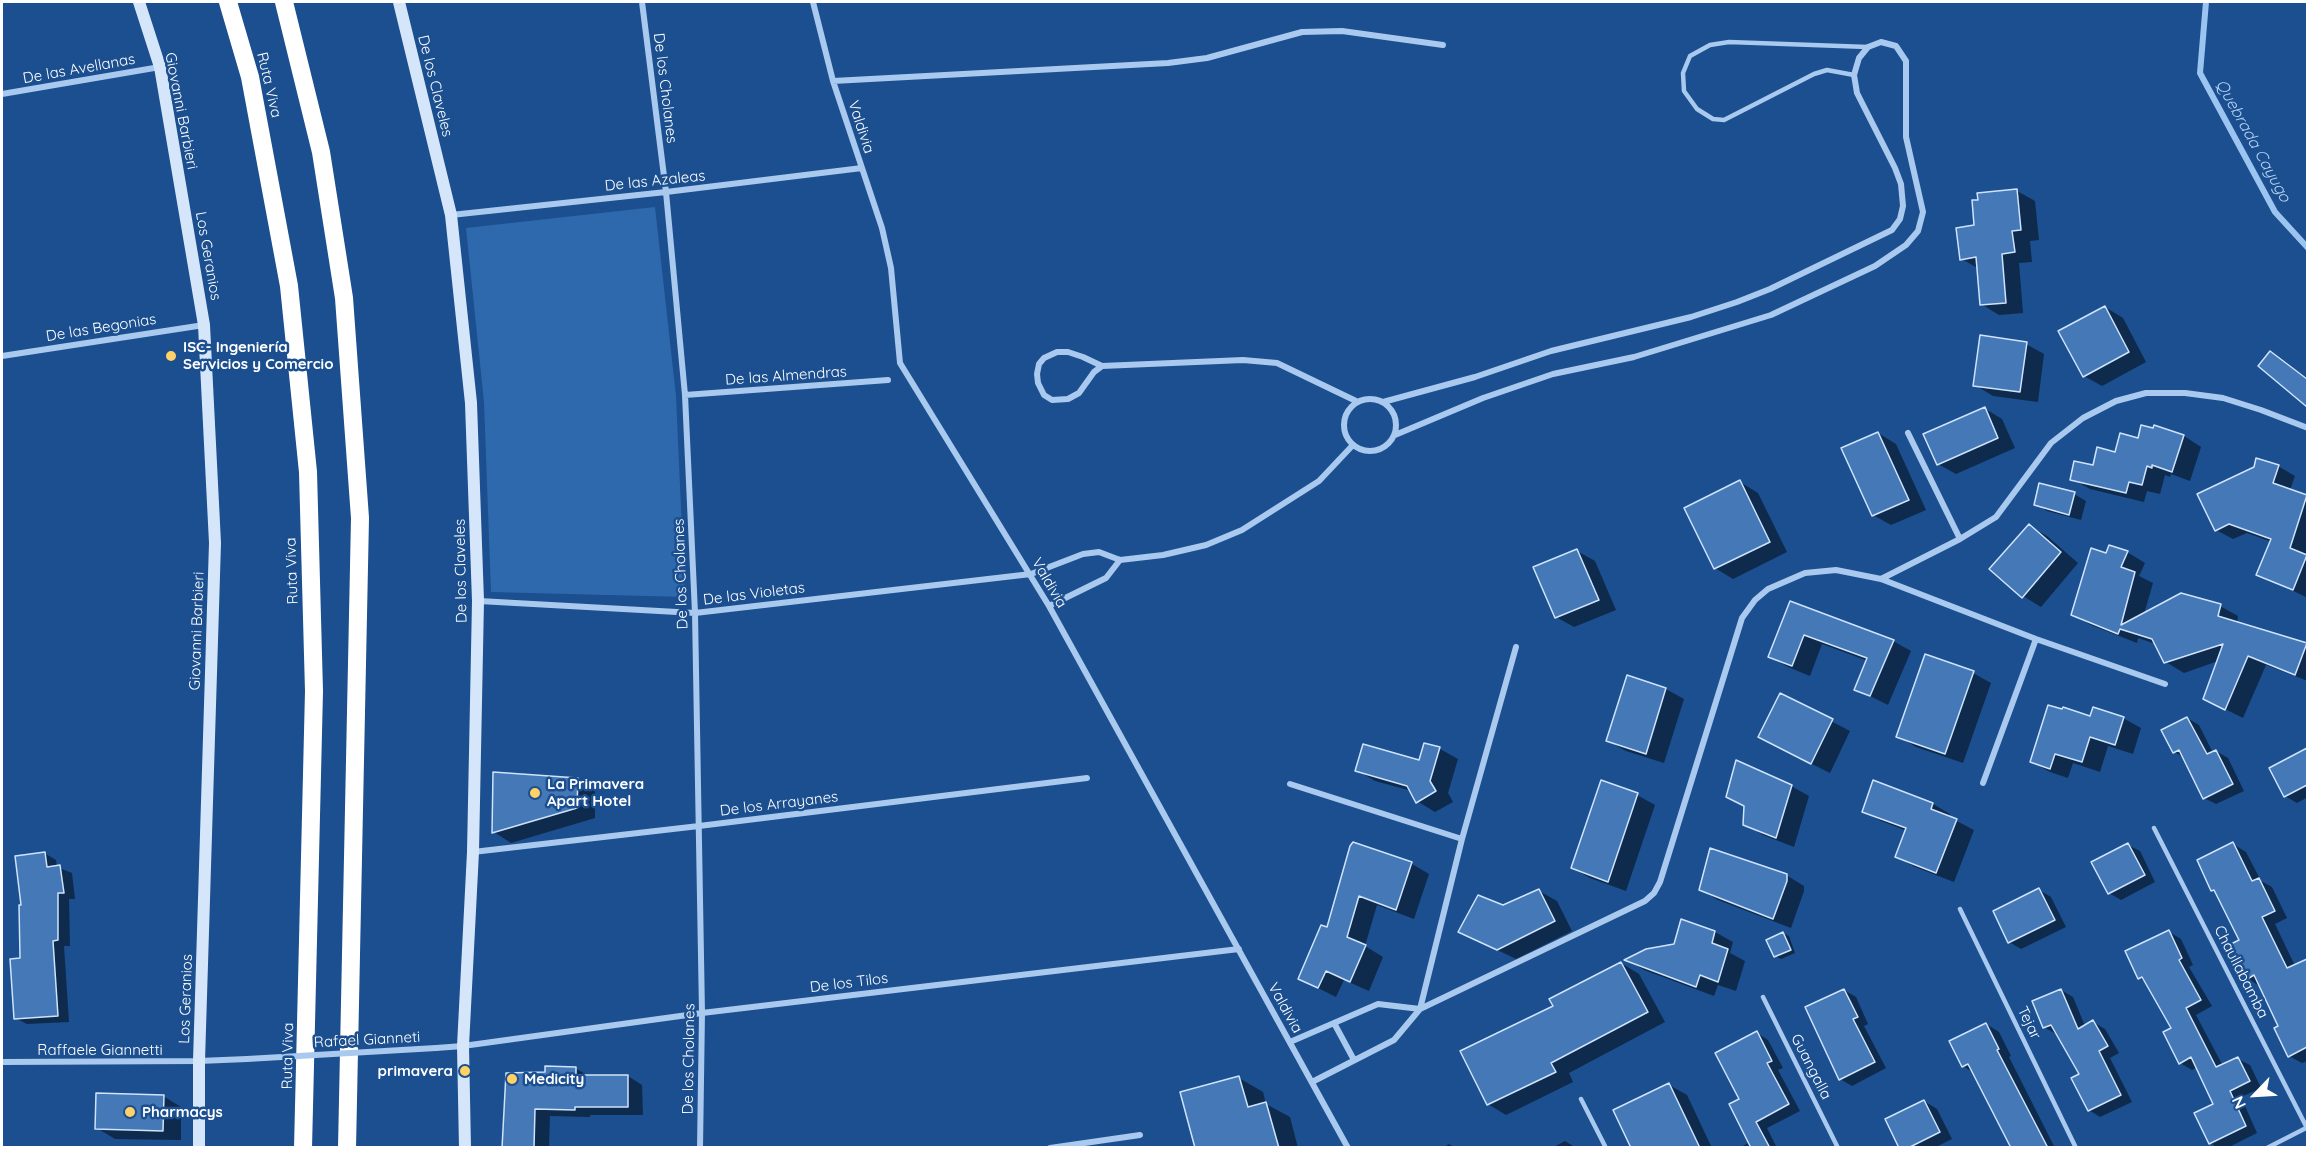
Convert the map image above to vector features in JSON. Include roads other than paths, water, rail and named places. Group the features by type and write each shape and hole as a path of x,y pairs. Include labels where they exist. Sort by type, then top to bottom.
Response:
{"highway":[{"name":"Ruta Viva","path":"228,2 250,77 289,286 308,472 314,691 303,1148"},
{"path":"284,2 321,152 344,297 360,518 347,1148"}],"main road":[{"name":"Giovanni Barbieri","path":"139,2 160,67 182,192"},
{"name":"De los Claveles","path":"399,2 451,215 471,403 478,601 473,852 464,1046 465,1148"},
{"name":"Los Geranios","path":"182,192 204,325"},
{"name":"Giovanni Barbieri","path":"203,938 214,543 204,325"},
{"name":"Los Geranios","path":"199,1061 203,938"},
{"path":"199,1061 199,1148"}],"street":[{"name":"De los Cholanes","path":"642,2 666,192 685,395 694,613 699,826 702,1013 700,1148"},
{"name":"Valdivia","path":"813,2 833,81 882,228 891,268 900,363 1031,574 1348,1148"},
{"path":"833,81 1168,63 1207,58 1302,32 1342,31 1443,45"},
{"path":"1356,401 1345,414 1343,431 1352,446 1364,452 1376,451 1387,445 1395,435 1483,398 1553,374 1634,357 1771,315 1875,266 1906,245 1918,231 1923,212 1906,137 1906,61 1896,46 1881,42 1868,47 1859,58 1854,75 1857,93 1883,141 1901,184 1903,206 1900,219 1892,230 1770,289 1737,302 1691,317 1551,351 1436,389 1383,402"},
{"name":"De las Avellanas","path":"2,94 160,67"},
{"name":"De las Azaleas","path":"451,215 862,168"},
{"name":"De las Begonias","path":"2,356 204,325"},
{"path":"1102,366 1094,372 1079,393 1068,399 1052,400 1044,395 1036,374 1044,358 1057,352 1083,357 1102,366 1243,360 1277,363 1356,401 1372,398 1383,402 1392,411 1396,423 1395,435"},
{"name":"De las Almendras","path":"685,395 888,380"},
{"path":"1881,579 1960,539 1996,517 2051,443 2083,418 2116,401 2146,393 2185,393 2223,398 2307,428"},
{"path":"1908,433 1960,539"},
{"path":"1049,606 1106,578 1120,560 1164,555 1206,545 1242,530 1319,481 1352,446"},
{"name":"De las Violetas","path":"478,601 694,613 1031,574 1083,554 1099,552 1120,560"},
{"path":"1312,1082 1394,1040 1420,1009 1650,897 1660,882 1742,618 1755,600 1768,589 1805,573 1836,570 1881,579 2036,639 2165,684"},
{"path":"1983,783 2036,639"},
{"path":"1420,1009 1462,839 1516,647"},
{"name":"De los Arrayanes","path":"473,852 1087,778"},
{"path":"1290,784 1462,839"},
{"name":"De los Tilos","path":"464,1046 702,1013 1239,949"},
{"path":"1290,1042 1378,1004 1420,1009"},
{"path":"1334,1023 1354,1060"},
{"name":"Rafael Gianneti","path":"199,1061 464,1046"},
{"name":"Raffaele Giannetti","path":"2,1062 199,1061"},
{"path":"1050,1148 1140,1135"}],"lane":[{"path":"1854,75 1827,70 1814,74 1724,120 1713,119 1697,109 1684,91 1683,73 1690,56 1710,45 1729,42 1868,47"},
{"name":"Chaullabamba","path":"2154,828 2307,1128"},
{"name":"Tejar","path":"1960,909 2076,1148"},
{"name":"Guangalla","path":"1763,997 1838,1148"},
{"path":"1581,1099 1606,1148"},
{"path":"2267,1148 2307,1128"}],"waterway":[{"name":"Quebrada Cayugo","path":"2206,2 2200,73 2275,212 2308,248"}],"place":[{"name":"ISC- Ingeniería Servicios y Comercio","path":"171,356"},
{"name":"La Primavera Apart Hotel","path":"535,793"},
{"name":"primavera","path":"465,1071"},
{"name":"Medicity","path":"512,1079"},
{"name":"Pharmacys","path":"130,1112"}]}
